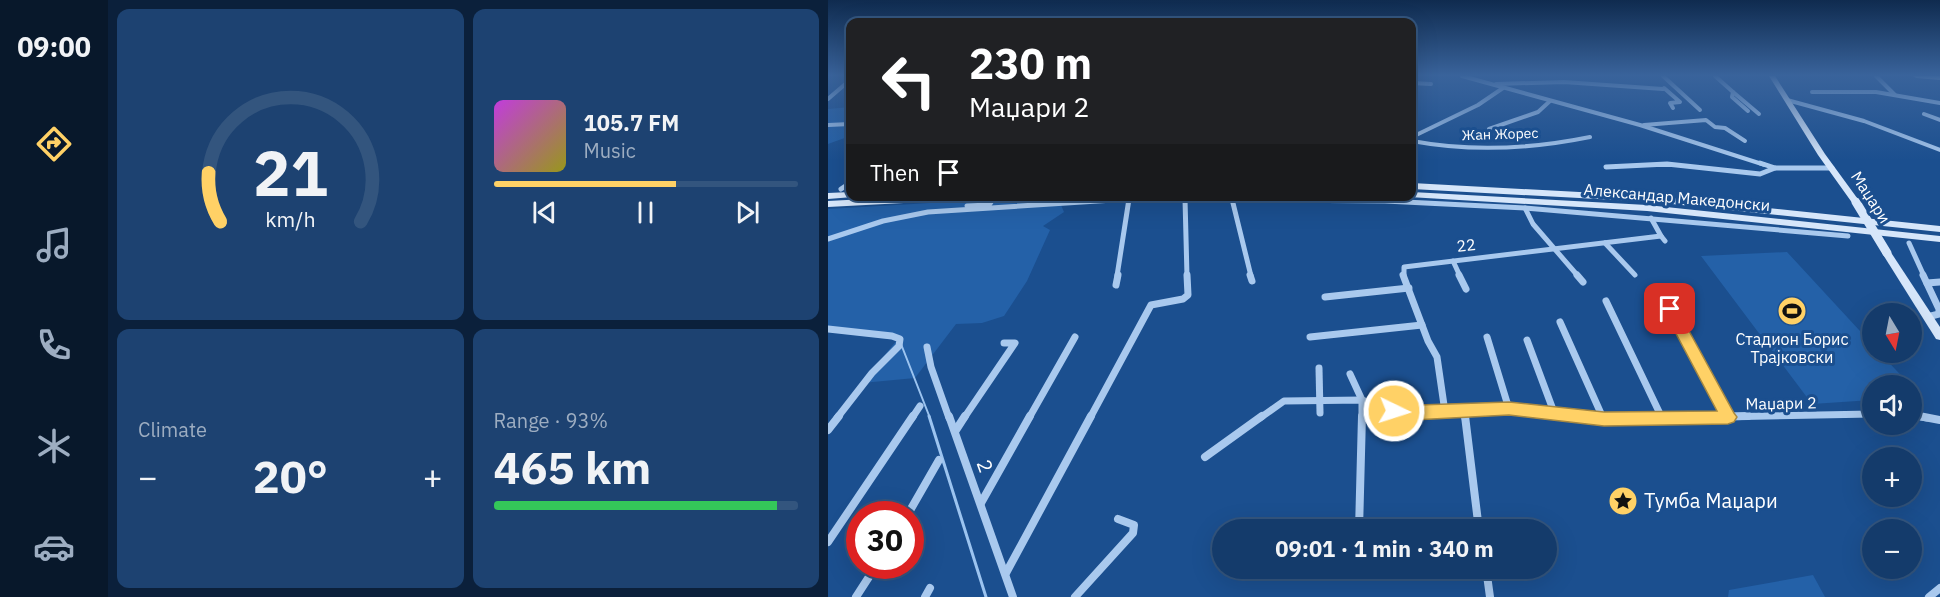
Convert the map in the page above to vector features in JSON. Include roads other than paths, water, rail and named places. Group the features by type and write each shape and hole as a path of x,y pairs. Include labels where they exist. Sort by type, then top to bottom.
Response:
{"street":[{"path":"1416,137 1480,104"},
{"path":"1489,129 1538,112 1546,104"},
{"path":"1564,104 1640,125 1775,168 1832,168"},
{"path":"1671,104 1673,108"},
{"path":"1693,104 1700,110"},
{"path":"1740,104 1748,111"},
{"path":"1748,104 1760,114"},
{"name":"Маџари","path":"1789,104 1856,202 1940,336"},
{"path":"1800,104 1864,121 1940,150"},
{"path":"1924,114 1940,120"},
{"path":"1640,125 1706,120 1715,127 1725,128 1744,141"},
{"path":"828,125 846,124"},
{"name":"Жан Жорес","path":"1416,140 1443,147 1490,147 1564,142 1590,137"},
{"path":"1606,167 1667,164 1760,174 1775,168"},
{"path":"841,189 846,186"},
{"name":"Александар Македонски","path":"1416,186 1653,199 1940,229"},
{"path":"828,196 846,195"},
{"name":"Александар Македонски","path":"1416,195 1647,208 1940,239"},
{"path":"828,204 885,201"},
{"path":"958,207 989,205 992,201"},
{"path":"828,239 918,213 1099,201"},
{"path":"1116,285 1129,201"},
{"path":"1006,573 1151,305 1187,296 1185,201"},
{"path":"1232,201 1252,281"},
{"path":"1385,201 1525,208 1848,236"},
{"path":"1525,208 1533,224 1583,282"},
{"name":"22","path":"1446,412 1437,357 1402,272 1404,267 1605,243 1663,239 1651,218"},
{"path":"1605,243 1635,275"},
{"path":"1909,243 1939,314 1927,317"},
{"path":"1453,261 1466,289"},
{"path":"1927,283 1940,282"},
{"path":"1325,297 1409,288"},
{"name":"Маџари 2","path":"1659,289 1728,417 1862,414"},
{"path":"1606,301 1663,419"},
{"path":"1560,322 1604,419"},
{"path":"1310,338 1422,325"},
{"path":"828,329 892,336 900,339 899,346 872,373 828,430"},
{"path":"981,503 1075,337"},
{"path":"1487,337 1509,409"},
{"path":"1527,340 1555,415"},
{"path":"956,430 1015,343 1004,343"},
{"name":"2","path":"927,347 931,367 956,430 1013,597"},
{"path":"1319,368 1320,413"},
{"path":"1350,374 1362,400 1359,519"},
{"path":"1205,457 1281,402 1362,400 1403,412 1509,409 1604,419 1728,417"},
{"path":"828,542 920,406"},
{"path":"1464,411 1478,519"},
{"path":"1922,417 1940,420"},
{"path":"915,501 939,460"},
{"path":"1075,597 1133,533 1134,525 1118,519"},
{"path":"856,597 868,579"},
{"path":"1488,579 1490,597"},
{"path":"925,597 930,588"},
{"path":"1929,597 1940,588"}],"waterway":[{"path":"901,344 930,418"},
{"path":"929,416 986,597"}],"place":[{"name":"Стадион Борис Трајковски","path":"1792,311"},
{"name":"Тумба Маџари","path":"1623,501"}]}
